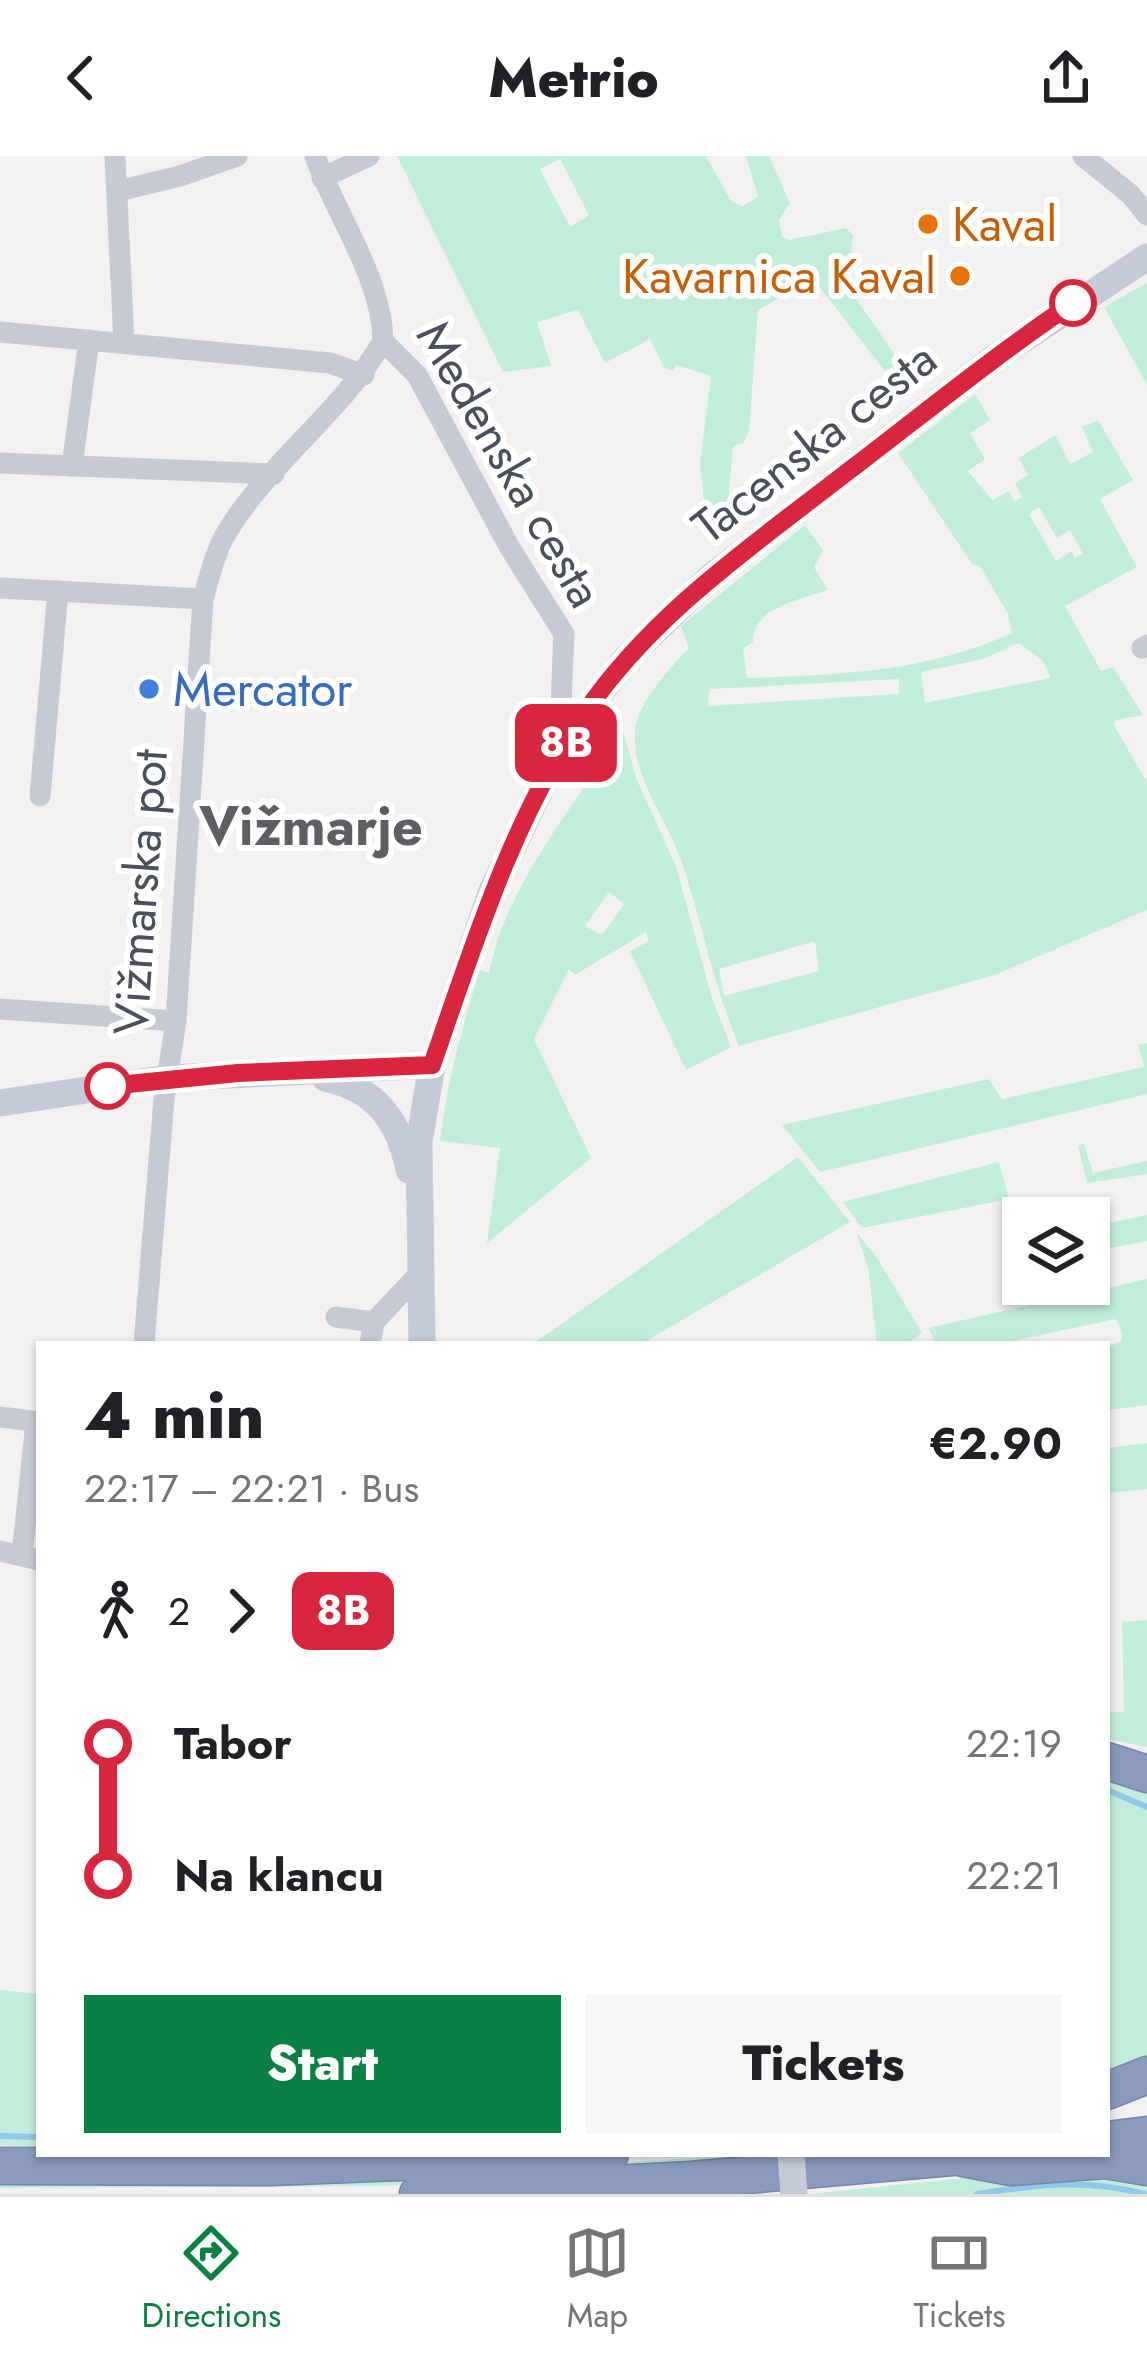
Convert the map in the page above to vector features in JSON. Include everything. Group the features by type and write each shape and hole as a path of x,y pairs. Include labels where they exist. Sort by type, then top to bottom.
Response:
{"highway":[{"path":"1110,1762 1147,1774"},
{"path":"1110,2090 1147,2075"},
{"path":"1110,2108 1147,2103"},
{"path":"1110,2140 1147,2135"},
{"path":"0,2166 272,2167 532,2157"},
{"path":"418,2194 692,2180 951,2157"},
{"path":"979,2157 1011,2167 1105,2160 1147,2168"}],"main road":[{"name":"Tacenska cesta","path":"420,1234 419,1142 432,1065 493,891 543,783 575,728 626,660 711,577 1010,347 1147,257"},
{"path":"0,1103 168,1078 432,1065"},
{"path":"303,1073 359,1088 386,1111 403,1142 420,1234 422,1341"},
{"path":"791,2157 794,2194"}],"street":[{"path":"116,156 124,344"},
{"path":"118,191 237,156"},
{"name":"Medenska cesta","path":"369,156 319,167 375,294 383,341 418,375 510,548 563,634 561,703 564,718 575,728"},
{"path":"1083,156 1147,215"},
{"path":"0,332 330,363 364,375"},
{"path":"72,466 89,340"},
{"name":"Vižmarska pot","path":"144,1341 176,1021 202,598 222,541 250,500 364,375 383,341"},
{"path":"0,463 274,474"},
{"path":"0,588 202,598"},
{"path":"40,796 58,591"},
{"path":"0,1009 176,1021"},
{"path":"336,1317 372,1333 420,1273"},
{"path":"0,1417 36,1422"},
{"path":"20,1555 36,1430"}],"green space":[{"path":"397,156 706,156 731,201 742,206 758,197 746,156 769,156 790,203 779,220 782,237 789,240 846,228 853,235 848,287 895,355 898,370 888,375 818,285 803,284 758,310 749,431 744,442 733,447 726,526 707,529 700,464 711,376 676,365 673,371 664,368 650,339 605,363 578,310 537,322 551,366 503,372","holes":["560,159 589,215 570,227 540,169"]},
{"path":"1147,283 1147,385 1104,307"},
{"path":"975,394 990,420 970,433 985,459 968,471 992,500 1009,491 1014,501 1022,497 1015,483 1028,475 1019,458 1055,435 1070,464 1093,452 1082,427 1098,420 1133,480 1100,499 1137,567 1065,606 1101,671 1113,667 1143,715 1116,720 1114,725 1147,783 1147,910 995,975 739,1046 681,860 639,764 637,720 655,687 689,648 681,626 805,525 823,550 814,567 828,590 780,607 760,621 753,642 743,649 747,678 915,664 1012,633 1008,614 980,566 972,564 898,453","holes":["1039,507 1057,538 1070,530 1083,554 1075,558 1072,551 1056,561 1029,514","1019,643 1043,661 1051,678 925,703 921,672 983,659","899,679 899,694 708,706 710,689","815,941 819,971 724,996 719,969"]},
{"path":"624,733 636,778 676,866 712,998 731,1047 686,1070 630,951 649,941 646,932 575,975 569,969 534,1039 591,1158 487,1243 500,1148 440,1141 456,1055 480,970 489,973 523,883","holes":["609,892 624,904 602,935 585,926"]},
{"path":"1147,1043 1147,1094 820,1172 782,1125 989,1079 1002,1099 1144,1067 1138,1045"},
{"path":"1084,1144 1093,1173 1147,1161 1147,1174 1087,1183 1078,1145"},
{"path":"798,1157 850,1222 646,1341 537,1341"},
{"path":"999,1162 1008,1197 862,1228 843,1202"},
{"path":"1147,1215 1147,1241 1110,1248 1110,1223"},
{"path":"856,1232 876,1256 922,1333 910,1341 877,1341 868,1267"},
{"path":"1147,1279 1147,1405 1110,1410 1110,1345 1121,1342 1122,1332 1116,1319 1013,1341 934,1341 928,1328 1031,1305 1110,1305 1110,1287"},
{"path":"1147,1443 1147,1489 1110,1493 1110,1448"},
{"path":"1147,1620 1147,1747 1110,1740 1110,1712 1124,1712 1122,1622"},
{"path":"1110,1777 1147,1790 1147,2067 1110,2082"},
{"path":"0,1990 36,1994 36,2147 0,2145"},
{"path":"716,2157 773,2157 774,2163 384,2186 0,2188 0,2177 382,2175"},
{"path":"1052,2169 1147,2177 1147,2194 808,2194"}],"waterway":[{"path":"1110,1791 1147,1807"},
{"path":"0,2136 36,2137"},
{"path":"977,2194 1081,2185 1144,2194"}],"bus line":[{"name":"8B","path":"108,1086 238,1073 432,1065 516,838 566,742 611,677 711,577 993,359 1073,303"}],"place":[{"name":"Kaval","path":"928,224"},
{"name":"Kavarnica Kaval","path":"960,276"},
{"name":"Mercator","path":"149,689"}],"district":[{"name":"Vižmarje","path":"311,826"}]}
